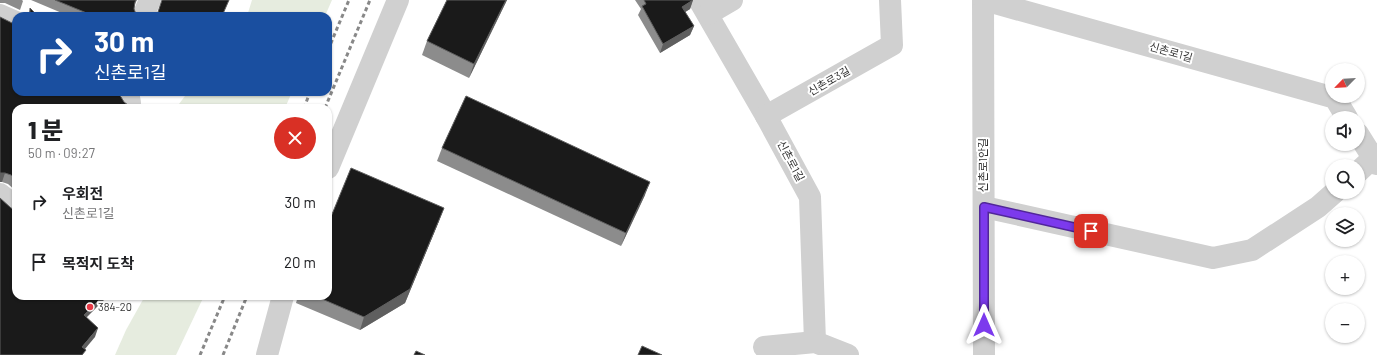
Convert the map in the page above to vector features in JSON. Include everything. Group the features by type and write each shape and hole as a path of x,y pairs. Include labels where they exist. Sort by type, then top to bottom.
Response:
{"street":[{"path":"145,12 150,0"},
{"path":"332,158 398,0"},
{"path":"703,7 732,0"},
{"name":"신촌로3길","path":"766,116 892,45 890,0"},
{"name":"신촌로1길","path":"983,0 1335,98 1343,111"},
{"name":"신촌로1안길","path":"983,0 984,355"},
{"name":"신촌로1길","path":"703,7 766,116 810,197 815,342"},
{"path":"0,15 12,20"},
{"path":"1365,149 1371,162"},
{"path":"0,194 12,204"},
{"path":"984,207 1213,258 1252,250 1318,207 1327,199"},
{"path":"267,355 282,300"},
{"path":"764,348 815,342 848,355"}],"shaded area":[{"path":"252,0 332,0 327,12 248,12"},
{"path":"185,96 290,96 287,104 179,104"},
{"path":"143,300 202,300 176,355 115,355 126,330"}],"building":[{"path":"55,0 136,0 134,9 135,12 84,12"},
{"path":"162,0 229,0 224,12 158,12"},
{"path":"447,0 506,0 474,64 427,41"},
{"path":"644,0 693,0 682,7 694,26 663,44 642,6 646,4"},
{"path":"0,17 12,23 12,96 120,96 127,104 12,104 12,176 0,173"},
{"path":"466,96 650,182 626,233 442,148"},
{"path":"351,168 444,208 410,289 364,317 324,300 332,300 332,214"},
{"path":"0,198 12,208 12,300 99,300 84,315 98,328 82,347 86,350 82,355 0,355"},
{"path":"642,346 662,355 638,355"},
{"path":"416,351 425,355 414,355"}],"railway":[{"path":"332,40 349,0"},
{"path":"332,91 370,0"},
{"path":"306,104 308,96"},
{"path":"327,104 330,96"},
{"path":"200,355 223,300"},
{"path":"223,355 245,300"}],"place":[{"name":"384-20","path":"90,307"}],"route":[{"path":"984,325 984,207 1091,231"}]}
